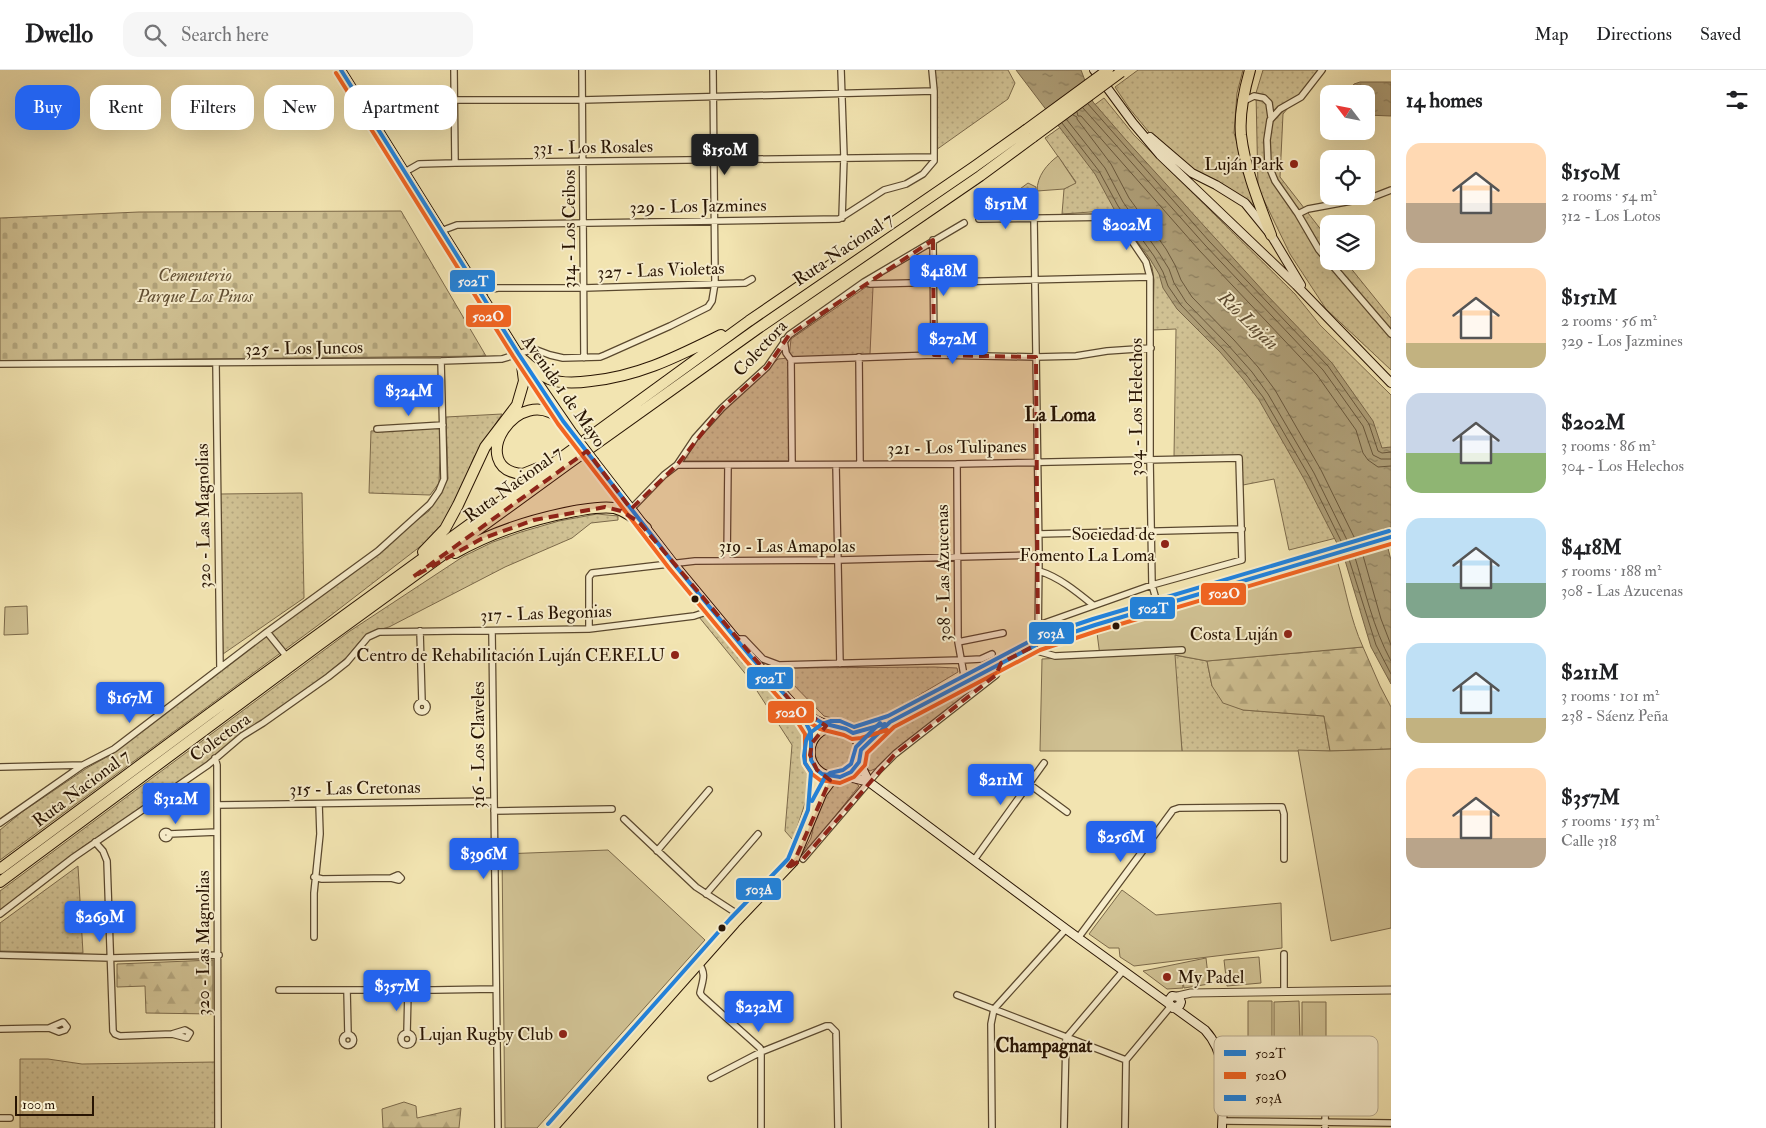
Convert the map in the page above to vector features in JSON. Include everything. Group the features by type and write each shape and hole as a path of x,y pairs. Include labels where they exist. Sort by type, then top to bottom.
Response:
{"highway":[{"name":"Ruta Nacional 7","path":"0,882 319,645 757,329 980,176 1029,133 1108,70"},
{"path":"1250,70 1241,122 1244,149 1255,190 1271,235"},
{"name":"Ruta Nacional 7","path":"0,869 749,321 974,167 1123,71"},
{"path":"520,356 541,375 555,381 574,383 614,378 644,370 675,358 749,321"},
{"path":"393,580 445,529 485,447 517,405 524,381 520,356"},
{"path":"557,460 528,473 518,474 508,470 502,464 496,456 496,449 502,432 516,417 529,410 541,409 548,411 563,421"},
{"path":"413,577 462,549 498,532 553,515 599,508 613,508 627,514 646,528"}],"main road":[{"name":"Avenida 1 de Mayo","path":"341,70 350,85"},
{"path":"1094,70 1133,123 1160,155 1259,249 1391,384"},
{"path":"1133,123 1192,173 1240,199 1271,235 1293,274 1317,307"},
{"name":"Avenida 1 de Mayo","path":"378,130 481,295 563,421 674,564 794,706 810,728 812,743"},
{"path":"852,733 890,722 1038,644 1158,606 1391,537"},
{"name":"Avenida 1 de Mayo","path":"794,706 832,727"},
{"path":"861,750 890,722"},
{"path":"845,776 856,768 859,762 861,750 859,742 852,733 839,727 832,727 819,732 812,743 810,755 817,770 834,778 845,776 869,782 1148,989 1175,1002 1186,1016 1211,1037 1214,1042"},
{"path":"859,762 869,782"},
{"path":"814,810 817,770"},
{"path":"553,1128 786,869 797,855 822,793 834,778"},
{"path":"786,869 803,859"}],"street":[{"path":"454,70 454,85"},
{"name":"314 - Los Ceibos","path":"582,70 584,358"},
{"path":"713,70 715,283"},
{"path":"841,70 844,157 842,218"},
{"path":"842,218 884,190 906,184 923,174 931,166 933,157 934,91 932,70"},
{"path":"1271,119 1280,109 1300,98 1322,70"},
{"path":"457,101 582,100 934,91"},
{"path":"1243,102 1246,98 1254,96 1264,98 1269,103 1271,119 1268,129 1267,155 1268,164 1275,181 1298,214 1319,250 1391,334"},
{"path":"455,130 455,163"},
{"name":"331 - Los Rosales","path":"405,172 419,164 933,157"},
{"path":"1298,214 1308,209 1373,197 1391,190"},
{"name":"304 - Los Helechos","path":"1034,219 1114,217 1146,262 1150,277 1152,585 1158,606"},
{"name":"329 - Los Jazmines","path":"441,231 457,225 842,218"},
{"path":"978,219 1034,219 1039,534 1038,644"},
{"name":"Colectora","path":"631,509 664,475 677,465 690,444 733,397 766,367 784,340 793,331 864,282 964,223"},
{"path":"933,240 934,355"},
{"path":"864,282 870,284 1150,277"},
{"name":"327 - Las Violetas","path":"481,295 487,290 498,288 584,288 746,283 752,279"},
{"name":"325 - Los Juncos","path":"0,364 441,361 502,359 520,356 534,349 563,358 600,357 708,307 712,301 715,283"},
{"path":"784,340 786,353 791,360 792,464"},
{"path":"791,360 934,355 1076,356 1107,350 1151,348"},
{"path":"859,358 860,464"},
{"path":"0,824 83,765 107,754 267,632 387,544 430,504 444,479 441,361"},
{"name":"320 - Las Magnolias","path":"216,364 220,668"},
{"path":"378,429 443,425"},
{"name":"321 - Los Tulipanes","path":"677,465 957,464 1239,458 1242,529"},
{"name":"308 - Las Azucenas","path":"957,464 956,558 958,642 965,681"},
{"path":"727,561 728,465"},
{"path":"836,465 840,664"},
{"path":"1039,534 1242,529 1242,560 1152,585 1039,625"},
{"name":"319 - Las Amapolas","path":"590,629 589,577 592,573 695,561 956,558 1039,554"},
{"path":"1039,571 1048,574 1077,592 1093,605"},
{"name":"317 - Las Begonias","path":"379,632 590,629 694,616 712,610"},
{"path":"420,631 422,702"},
{"name":"316 - Los Claveles","path":"492,631 498,1128"},
{"path":"267,632 288,657"},
{"name":"Colectora","path":"0,914 96,842 208,765 242,736 328,677 347,662 368,637 379,632"},
{"path":"958,642 1003,633"},
{"path":"736,639 744,639 763,659 779,665 962,660 981,659 992,654"},
{"path":"1030,649 1055,656 1182,650"},
{"path":"803,859 895,754 996,675 1001,663"},
{"name":"320 - Las Magnolias","path":"216,758 219,955 218,1128"},
{"path":"974,860 1044,763"},
{"path":"0,767 83,765"},
{"path":"1030,784 1067,812"},
{"path":"657,851 709,790"},
{"name":"315 - Las Cretonas","path":"217,805 494,801"},
{"path":"314,937 314,877 320,834 319,804"},
{"path":"1078,938 1173,810 1179,808 1282,807 1284,814 1284,859"},
{"path":"494,811 612,809"},
{"path":"624,819 706,894 742,917"},
{"path":"169,834 217,832"},
{"path":"706,894 758,834"},
{"path":"96,842 103,851 107,861 115,1034 120,1036 172,1034"},
{"path":"314,877 322,879 391,878"},
{"path":"992,1128 991,1024 994,1009 1066,929"},
{"path":"1284,954 1284,992"},
{"path":"0,955 111,958 219,955"},
{"path":"699,964 704,975 700,993 702,996 760,1048 761,1128"},
{"path":"1064,1128 1066,1038 1123,971"},
{"path":"279,990 408,991 496,989"},
{"path":"347,990 348,1034"},
{"path":"1125,1128 1126,1060 1175,1002 1191,993 1391,990"},
{"path":"407,1033 408,991"},
{"path":"958,996 1126,1060"},
{"path":"711,1078 761,1052 826,1026 834,1029 836,1032 838,1128"},
{"path":"0,1029 49,1028"},
{"path":"0,1118 10,1118"},
{"path":"1222,1125 1325,1126 1391,1123"}],"highlighted area":[{"path":"933,240 934,355 1036,357 1038,644 1001,663 996,675 895,754 803,859 786,869 797,855 830,780 817,770 810,755 812,743 826,726 794,705 639,522 621,511 605,507 534,520 481,539 413,577 587,451 631,509 677,465 722,408 767,367 789,335"}],"green space":[{"path":"934,70 1008,70 1015,83 1008,99 936,150"},
{"path":"1138,70 1243,70 1237,93 1234,133 1260,218 1204,176 1183,163 1153,137 1129,108 1115,87"},
{"path":"1263,70 1319,70 1283,114 1280,177 1320,228 1320,270 1352,270 1391,318 1391,370 1326,309 1290,254 1258,188 1256,93"},
{"path":"1104,98 1134,135 1295,294 1320,325 1391,395 1391,527 1385,529 1382,501 1093,106"},
{"path":"1069,121 1245,369 1348,535 1289,550 1274,479 1243,485 1241,457 1174,456 1176,329 1153,330 1154,280 1152,267 1119,210 1062,214 1064,189 1076,182 1045,138"},
{"path":"1058,156 1076,183 1064,189 1037,191 1043,171"},
{"path":"1028,183 1036,187 1035,216 981,215 1005,200"},
{"name":"Cementerio Parque Los Pinos","path":"401,211 486,356 0,361 0,218 139,212"},
{"path":"866,287 873,287 870,354 789,358 791,339"},
{"path":"789,358 790,461 683,461 708,425 778,359"},
{"path":"502,414 474,457 452,512 430,539 317,626 0,860 0,830 22,812 87,768 114,753 170,707 429,511 448,479 446,417"},
{"path":"441,428 439,483 430,495 369,493 371,431"},
{"path":"302,493 304,598 223,654 220,494"},
{"path":"597,514 618,516 618,520 591,523 572,538 505,567 389,627 371,632 360,641 347,657 319,680 223,748 203,766 81,848 0,910 0,891 350,631 464,556 493,542 559,521"},
{"path":"1337,560 1351,615 1363,647 1207,661 1175,655 1182,751 1040,751 1042,659 1100,656 1097,633"},
{"path":"27,606 28,634 4,635 5,607"},
{"path":"708,614 782,703 803,733 805,741 803,749 804,760 810,788 793,840 785,831 792,745 748,677 699,617"},
{"path":"1363,647 1391,707 1391,749 1330,751 1324,716 1243,710 1223,703 1212,686 1207,661"},
{"path":"1174,655 1207,661 1212,686 1243,710 1324,716 1330,751 1182,751"},
{"path":"784,668 957,668 958,672 869,725 860,727 824,716 783,674"},
{"path":"992,673 992,675 898,747 879,767 870,771 866,767 864,760 865,752 891,726"},
{"path":"836,731 851,737 857,752 851,767 836,773 821,767 815,752 821,737"},
{"path":"1391,749 1391,928 1331,941 1298,750"},
{"path":"840,779 852,780 859,786 801,859 811,838 821,801 836,781"},
{"name":"Lujan Rugby Club","path":"608,850 705,940 537,1128 505,1128 502,854"},
{"path":"78,866 83,953 0,951 0,923"},
{"path":"1122,890 1156,915 1281,903 1282,948 1134,966 1120,957 1119,948 1109,948 1089,934"},
{"path":"1259,957 1261,983 1227,986 1224,960"},
{"path":"1206,958 1209,984 1184,988 1181,968 1183,988 1167,989 1143,971"},
{"path":"213,960 213,1014 146,1013 145,986 117,987 117,964"},
{"path":"1248,1001 1272,1001 1272,1036 1248,1036"},
{"path":"1299,1001 1300,1036 1274,1036 1274,1002"},
{"path":"1302,1002 1326,1002 1326,1036 1302,1036"},
{"path":"20,1059 48,1059 82,1064 216,1062 215,1128 20,1128"},
{"path":"404,1102 416,1106 417,1118 461,1108 459,1128 383,1128 382,1109"}],"water":[{"name":"Río Luján","path":"1016,70 1081,70 1093,102 1265,293 1332,363 1373,421 1382,448 1391,447 1391,527 1383,529 1391,560 1391,684 1371,647 1344,557 1304,479 1259,400 1220,352 1177,309 1163,288 1159,274 1150,259 1114,209 1095,174"},
{"path":"1360,82 1391,82 1391,116 1375,115 1375,85 1354,84"}],"transit line":[{"name":"502T","path":"341,70 518,353 563,421 674,564 751,657 794,705 805,721 811,733 811,760 822,774 840,777 851,772 859,762 861,750 890,722 1038,644 1095,625 1391,537"},
{"name":"502O","path":"336,73 513,356 558,424 669,568 746,661 789,709 805,734 805,763 812,774 820,780 840,783 854,777 865,765 867,753 894,727 1040,650 1097,631 1391,544"},
{"name":"503A","path":"548,1124 730,919 788,859 808,810 811,772 805,763 806,741 810,733 822,724 840,721 854,727 888,716 1036,638 1093,619 1389,531"},
{"name":"502T","path":"798,708 822,723 846,729 853,733 885,724"},
{"name":"502O","path":"794,713 820,729 852,739 887,730"},
{"name":"503A","path":"812,801 825,777 830,773 843,770 851,764 856,747 880,723"}],"place":[{"name":"Luján Park","path":"1294,164"},
{"name":"Sociedad de Fomento La Loma","path":"1165,544"},
{"name":"Costa Luján","path":"1288,634"},
{"name":"Centro de Rehabilitación Luján CERELU","path":"675,655"},
{"name":"My Padel","path":"1167,977"},
{"name":"Lujan Rugby Club","path":"563,1034"}],"district":[{"name":"La Loma","path":"1060,414"},
{"name":"Champagnat","path":"1044,1045"}]}
